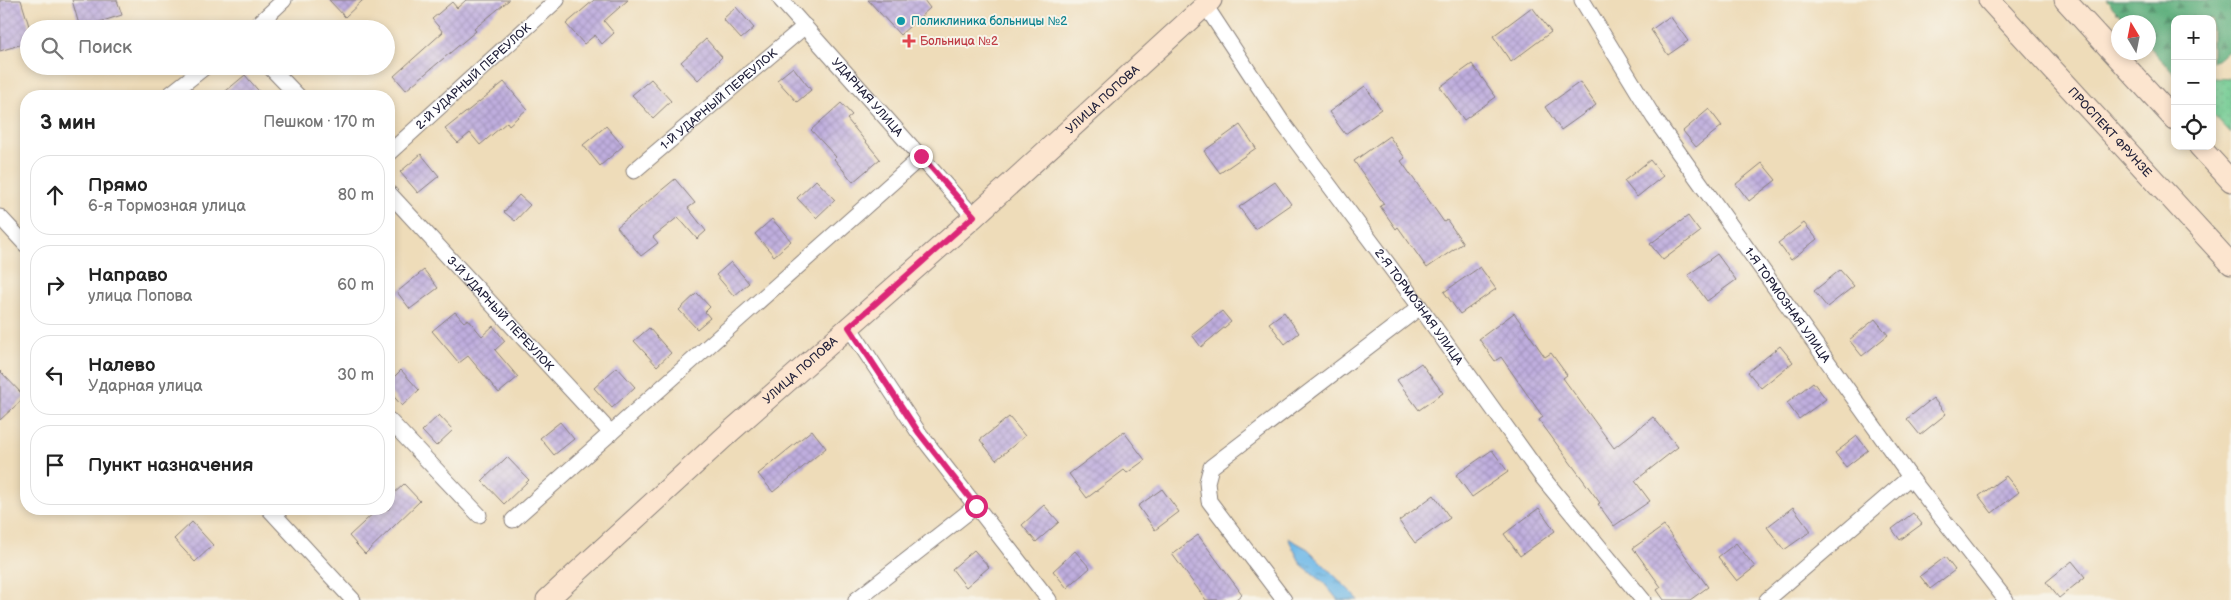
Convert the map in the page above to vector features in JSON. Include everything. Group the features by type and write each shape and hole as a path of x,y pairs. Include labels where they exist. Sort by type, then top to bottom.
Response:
{"street":[{"path":"263,20 284,0"},
{"name":"2-Й УДАРНЫЙ ПЕРЕУЛОК","path":"395,148 557,0"},
{"name":"УДАРНАЯ УЛИЦА","path":"780,0 974,216"},
{"name":"1-Я ТОРМОЗНАЯ УЛИЦА","path":"1582,0 1654,118 1910,477 2006,600"},
{"name":"ПРОСПЕКТ ФРУНЗЕ","path":"1989,0 2231,264"},
{"path":"2065,0 2171,116"},
{"name":"УЛИЦА ПОПОВА","path":"547,600 731,431 974,216 1208,3"},
{"name":"2-Я ТОРМОЗНАЯ УЛИЦА","path":"1208,3 1282,122 1420,307 1542,477 1643,600"},
{"name":"1-Й УДАРНЫЙ ПЕРЕУЛОК","path":"634,171 805,26"},
{"path":"176,90 195,75"},
{"path":"278,75 292,90"},
{"path":"2203,150 2231,181"},
{"path":"513,520 921,156"},
{"name":"3-Й УДАРНЫЙ ПЕРЕУЛОК","path":"395,199 611,433"},
{"path":"0,217 20,239"},
{"path":"1284,600 1209,501 1207,482 1211,467 1420,307"},
{"path":"849,327 919,433 1049,600"},
{"path":"395,426 479,515"},
{"path":"1766,600 1910,477"},
{"path":"856,600 976,506"},
{"path":"275,515 353,600"}],"green space":[{"path":"2106,0 2231,0 2231,49 2216,61 2216,15 2171,15 2171,71 2156,54 2156,15 2120,15"},
{"path":"2216,78 2231,79 2231,134 2216,118"}],"water":[{"path":"1288,538 1308,549 1359,600 1338,600 1323,582 1301,564"}],"building":[{"path":"0,0 21,0 27,20 20,20 20,45 0,51"},
{"path":"72,0 117,0 122,15 106,20 78,20"},
{"path":"329,0 363,0 345,17"},
{"path":"466,0 509,0 474,29 476,31 406,90 394,76 443,32 432,19 452,2 457,8"},
{"path":"594,0 628,0 604,21 614,33 602,44 595,35 584,44 566,24"},
{"name":"Поликлиника больницы №2","path":"868,0 924,0 930,8 900,35"},
{"path":"736,7 754,28 741,39 723,19"},
{"path":"1532,7 1551,32 1511,62 1493,36"},
{"path":"1670,16 1688,41 1668,55 1651,30"},
{"path":"706,39 722,57 698,80 681,62"},
{"path":"1472,64 1496,97 1464,120 1440,87"},
{"path":"793,67 811,90 797,102 777,80"},
{"path":"245,75 258,90 227,90"},
{"path":"651,79 671,101 653,118 632,95"},
{"path":"504,82 527,109 509,125 507,122 480,145 470,133 458,143 445,129"},
{"path":"1580,82 1596,105 1561,130 1545,107"},
{"path":"1365,86 1381,109 1345,134 1329,112"},
{"path":"841,103 852,115 847,119 880,159 853,182 834,159 836,157 811,130"},
{"path":"1709,109 1722,126 1696,147 1683,131"},
{"path":"1240,125 1256,148 1220,173 1204,151"},
{"path":"606,126 623,146 600,166 583,145"},
{"path":"1389,136 1405,158 1401,161 1444,222 1447,220 1463,243 1427,268 1398,227 1396,229 1380,206 1384,204 1354,161"},
{"path":"421,154 439,176 418,193 400,172"},
{"path":"1650,160 1663,176 1637,197 1624,181"},
{"path":"1762,163 1776,180 1749,201 1736,184"},
{"path":"675,179 695,203 688,208 706,231 697,239 678,217 653,237 658,243 641,256 617,227"},
{"path":"816,180 835,200 816,218 797,198"},
{"path":"1275,182 1291,204 1255,229 1239,207"},
{"path":"519,195 530,205 515,221 504,212"},
{"path":"1688,216 1700,232 1663,260 1650,244"},
{"path":"772,219 791,241 774,256 755,234"},
{"path":"1804,223 1817,239 1791,260 1778,243"},
{"path":"1717,254 1736,280 1707,301 1688,275"},
{"path":"731,262 749,283 734,296 716,275"},
{"path":"1480,267 1496,289 1460,314 1444,292"},
{"path":"424,270 438,288 410,309 397,292"},
{"path":"1840,270 1854,286 1827,307 1814,291"},
{"path":"697,293 710,307 705,312 710,318 697,329 679,310"},
{"path":"1222,311 1231,322 1201,347 1192,335"},
{"path":"455,312 464,322 468,319 482,336 493,326 505,341 495,350 518,377 499,393 468,356 459,363 432,331"},
{"path":"1284,312 1299,333 1285,344 1269,323"},
{"path":"1514,313 1545,357 1551,353 1567,375 1563,378 1614,448 1653,417 1678,447 1635,481 1650,501 1614,526 1598,504 1600,503 1539,420 1543,417 1501,357 1495,361 1479,339"},
{"path":"1875,319 1888,335 1862,356 1849,340"},
{"path":"649,328 671,353 657,366 634,341"},
{"path":"1780,346 1793,362 1761,388 1748,372"},
{"path":"1421,363 1443,393 1419,410 1397,380"},
{"path":"617,367 635,387 612,408 594,388"},
{"path":"401,370 419,390 402,406 395,398 395,376"},
{"path":"0,371 20,392 20,402 0,420"},
{"path":"1813,382 1826,399 1799,419 1787,403"},
{"path":"1933,398 1946,414 1920,435 1907,419"},
{"path":"439,415 453,430 436,446 422,431"},
{"path":"1009,417 1025,436 996,460 980,440"},
{"path":"560,422 574,439 554,455 540,438"},
{"path":"812,430 826,448 773,492 758,474"},
{"path":"1124,432 1145,460 1127,473 1124,470 1087,498 1069,474"},
{"path":"1857,436 1868,450 1846,467 1835,453"},
{"path":"1492,450 1508,472 1472,497 1456,475"},
{"path":"507,457 529,480 504,504 482,481"},
{"path":"2006,476 2019,492 1992,513 1979,496"},
{"path":"404,484 420,501 365,554 349,536 372,515 395,515 395,492"},
{"path":"1162,489 1179,512 1155,530 1138,506"},
{"path":"1434,495 1450,518 1415,543 1399,521"},
{"path":"1044,505 1059,522 1036,542 1022,525"},
{"path":"1793,507 1811,531 1784,550 1767,527"},
{"path":"1539,508 1555,531 1520,556 1504,534"},
{"path":"1913,513 1922,524 1900,540 1892,529"},
{"path":"192,522 213,545 195,562 174,539"},
{"path":"1664,526 1708,587 1690,600 1664,600 1657,590 1661,587 1633,548"},
{"path":"1198,535 1242,594 1235,600 1206,600 1172,554"},
{"path":"1736,543 1755,567 1737,581 1718,557"},
{"path":"974,550 989,567 966,587 952,569"},
{"path":"1075,551 1090,568 1067,588 1053,571"},
{"path":"1945,557 1955,570 1930,589 1920,576"},
{"path":"2072,561 2085,577 2059,598 2046,582"}],"place":[{"name":"Поликлиника больницы №2","path":"901,21"},
{"name":"Больница №2","path":"909,41"}],"route":[{"path":"921,156 974,216 849,327 919,433 976,506"}]}
